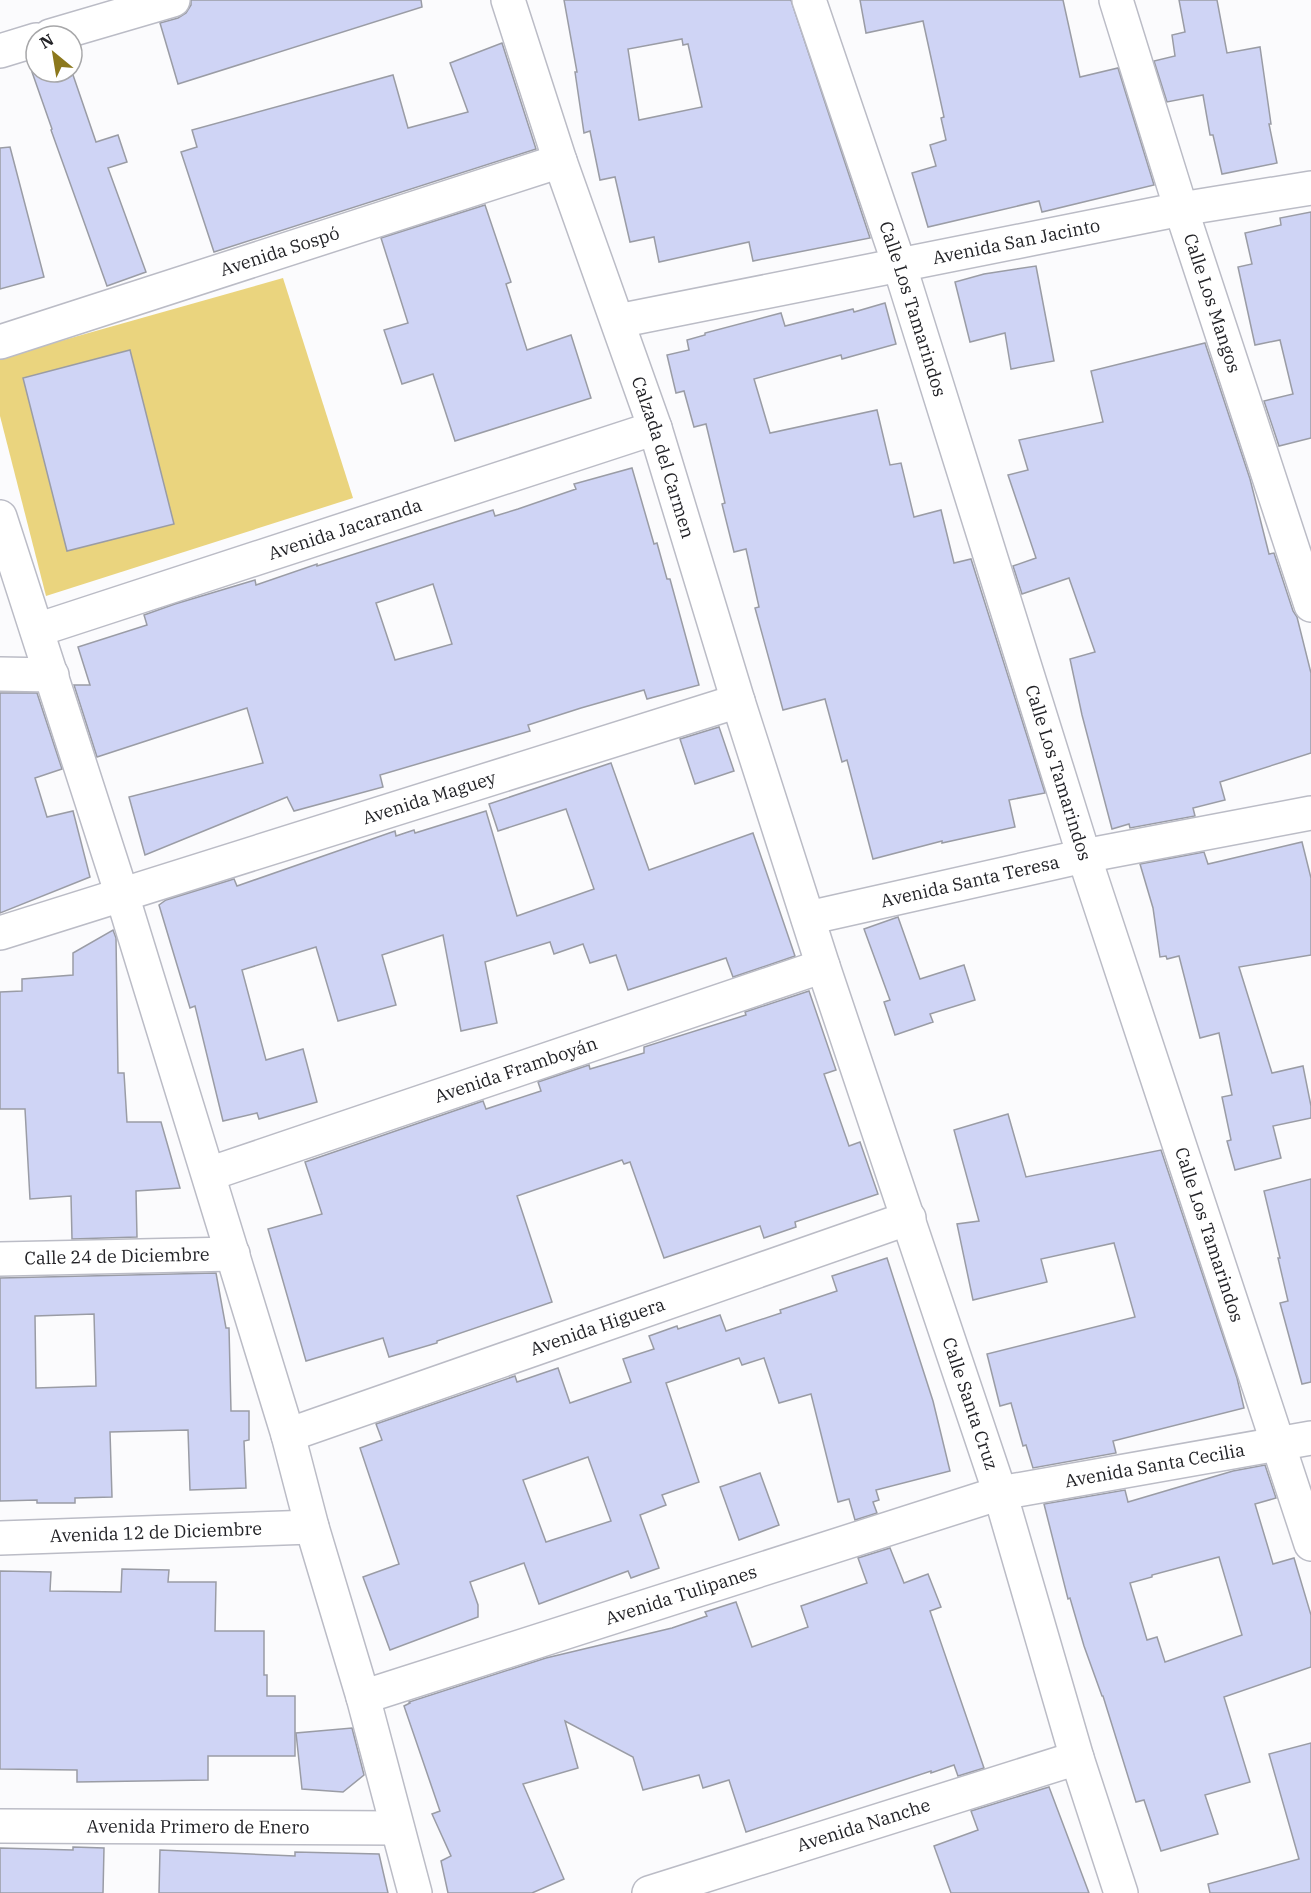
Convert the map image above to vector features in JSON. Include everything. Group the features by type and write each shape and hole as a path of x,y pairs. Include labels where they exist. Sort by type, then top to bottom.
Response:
{"street":[{"path":"84,26 172,0"},
{"name":"Calzada del Carmen","path":"508,0 560,161 654,428 808,918"},
{"name":"Calle Los Tamarindos","path":"809,0 899,264 1084,856 1311,1544"},
{"name":"Calle Los Mangos","path":"1116,0 1181,209 1311,605"},
{"path":"0,51 24,44"},
{"name":"Avenida Sospó","path":"0,342 560,161"},
{"name":"Avenida San Jacinto","path":"618,321 1181,209 1311,188"},
{"name":"Avenida Jacaranda","path":"37,630 654,428"},
{"path":"0,517 122,895 288,1435 312,1527 363,1697 415,1893"},
{"path":"0,674 52,675"},
{"name":"Avenida Maguey","path":"0,933 738,701"},
{"name":"Avenida Santa Teresa","path":"808,918 1084,856 1311,813"},
{"name":"Calle Santa Cruz","path":"808,918 1000,1493 1077,1758 1121,1893"},
{"name":"Avenida Framboyán","path":"209,1174 823,966"},
{"name":"Avenida Higuera","path":"288,1435 909,1218"},
{"name":"Calle 24 de Diciembre","path":"0,1259 233,1254"},
{"name":"Avenida Santa Cecilia","path":"1000,1493 1311,1438"},
{"name":"Avenida Tulipanes","path":"363,1697 1000,1493"},
{"name":"Avenida 12 de Diciembre","path":"0,1538 312,1527"},
{"name":"Avenida Nanche","path":"649,1893 1077,1758"},
{"name":"Avenida Primero de Enero","path":"0,1826 396,1828"}],"shaded area":[{"path":"283,278 353,498 46,596 0,416 0,358"}],"building":[{"path":"191,0 421,0 422,7 178,84 160,23 186,13"},
{"path":"564,0 791,0 870,238 753,261 749,242 659,262 654,237 630,242 615,177 600,180 590,131 584,133 575,72 577,72","holes":["682,39 683,45 688,44 702,107 639,120 628,49"]},
{"path":"860,0 1063,0 1080,77 1118,68 1154,185 1042,212 1039,201 928,227 912,173 936,166 930,145 946,140 941,118 944,117 923,21 866,33"},
{"path":"1179,0 1217,0 1227,53 1260,47 1271,124 1269,124 1277,163 1222,174 1213,135 1210,135 1203,95 1167,102 1154,61 1175,56 1172,35 1185,32"},
{"path":"502,43 536,149 214,252 181,152 197,147 192,130 393,75 408,128 468,112 450,63"},
{"path":"36,84 76,84 96,142 118,135 127,162 108,168 146,272 107,286"},
{"path":"10,147 44,277 0,289 0,148"},
{"path":"485,205 511,282 506,284 527,350 571,335 591,398 455,441 433,374 402,384 384,330 408,323 381,238"},
{"path":"1311,212 1311,438 1279,446 1264,401 1293,394 1280,340 1255,345 1238,267 1252,264 1245,233 1281,225 1280,218"},
{"path":"1036,266 1054,361 1011,369 1005,333 970,342 955,282 984,274"},
{"path":"885,303 896,344 842,359 841,355 754,379 770,433 877,410 890,465 901,463 914,517 941,510 954,563 971,559 1045,793 1009,800 1015,827 942,843 942,841 873,859 847,760 842,762 825,699 783,710 755,608 759,607 746,549 734,552 706,424 694,427 684,391 676,393 667,355 689,350 687,340 705,335 705,333 781,313 785,326 853,309 854,312"},
{"path":"1205,343 1250,479 1269,554 1274,553 1297,617 1311,673 1311,753 1220,782 1225,800 1193,808 1195,816 1130,828 1129,824 1112,829 1070,659 1095,652 1069,578 1022,594 1013,566 1036,558 1008,475 1028,470 1019,440 1103,422 1091,371"},
{"path":"130,350 174,524 67,551 23,378"},
{"path":"632,468 654,544 657,543 667,579 670,579 699,685 647,699 644,690 528,725 530,731 380,775 383,787 294,811 287,797 145,855 129,797 263,763 247,708 97,757 74,685 90,685 78,647 147,625 144,615 175,604 255,580 256,585 493,510 495,516 576,489 574,484","holes":["433,584 452,644 395,660 376,603"]},
{"path":"0,693 37,693 62,769 35,778 47,817 73,811 90,877 0,913"},
{"path":"719,727 734,771 695,784 680,739"},
{"path":"611,763 649,870 753,833 795,956 733,977 726,958 628,990 616,955 590,963 583,944 554,954 550,942 485,962 497,1023 461,1031 443,935 382,955 396,1005 338,1021 316,947 242,970 266,1060 303,1049 317,1102 259,1119 257,1113 223,1121 195,1006 190,1008 159,905 166,900 234,879 237,886 395,831 396,836 414,830 415,833 486,811 517,916 594,889 566,809 498,831 489,804"},
{"path":"1302,842 1311,878 1311,955 1239,967 1272,1073 1303,1066 1311,1106 1311,1118 1273,1126 1281,1158 1235,1170 1227,1141 1231,1140 1222,1097 1232,1095 1219,1033 1200,1038 1179,956 1167,959 1166,956 1160,957 1153,908 1140,864 1204,852 1208,864"},
{"path":"898,917 920,979 964,965 975,1000 930,1014 933,1022 895,1035 884,1002 890,1000 864,929"},
{"path":"113,930 116,938 118,1073 124,1073 127,1122 161,1122 180,1188 136,1191 137,1237 72,1239 71,1196 30,1199 25,1109 0,1109 0,992 22,991 22,979 73,975 73,953"},
{"path":"809,991 836,1070 824,1074 849,1146 860,1142 878,1194 795,1222 796,1227 764,1238 760,1226 664,1258 630,1162 624,1164 622,1160 517,1196 552,1302 437,1341 437,1343 389,1357 383,1338 306,1361 268,1229 322,1214 305,1162 483,1101 486,1109 541,1091 538,1082 589,1065 590,1069 644,1053 644,1047 746,1015 745,1012"},
{"path":"1008,1114 1026,1177 1161,1150 1237,1378 1244,1408 1113,1441 1116,1453 1033,1468 1026,1445 1023,1446 1011,1403 1000,1406 987,1354 1135,1317 1114,1243 1041,1259 1047,1282 973,1300 957,1224 979,1221 954,1130"},
{"path":"1311,1179 1311,1382 1302,1384 1280,1303 1288,1301 1264,1191"},
{"path":"887,1258 933,1401 950,1471 876,1490 879,1500 873,1502 877,1513 855,1520 849,1499 838,1502 811,1394 779,1403 764,1358 742,1365 739,1358 666,1383 699,1482 662,1495 666,1505 640,1515 659,1568 631,1578 628,1571 539,1604 524,1563 470,1582 478,1605 478,1617 390,1650 363,1577 399,1564 360,1448 382,1440 376,1424 515,1376 517,1382 558,1368 570,1403 631,1382 623,1359 654,1349 649,1336 720,1315 726,1331 781,1313 780,1310 837,1291 832,1276","holes":["588,1457 611,1521 546,1542 523,1480"]},
{"path":"216,1273 226,1328 229,1328 231,1411 249,1411 249,1440 244,1441 246,1488 190,1490 188,1430 110,1432 112,1497 75,1498 75,1503 37,1503 37,1500 0,1501 0,1278","holes":["94,1314 96,1386 36,1388 35,1316"]},
{"path":"1265,1465 1276,1498 1255,1504 1273,1564 1294,1558 1311,1615 1311,1667 1224,1697 1250,1782 1205,1795 1218,1834 1161,1851 1144,1800 1136,1802 1103,1696 1084,1646 1070,1598 1068,1599 1044,1504 1125,1490 1128,1502 1233,1471","holes":["1219,1557 1242,1635 1165,1662 1157,1637 1147,1640 1130,1583"]},
{"path":"760,1473 779,1525 739,1540 720,1487"},
{"path":"890,1548 904,1583 928,1574 941,1607 930,1611 984,1768 958,1776 954,1765 931,1773 931,1771 746,1832 729,1780 703,1788 699,1775 643,1790 633,1757 565,1721 578,1768 523,1784 564,1879 532,1893 448,1893 441,1861 451,1856 432,1814 440,1811 404,1706 409,1702 546,1658 672,1628 707,1616 705,1612 736,1602 752,1647 808,1627 801,1606 867,1583 858,1558"},
{"path":"122,1569 169,1570 168,1582 216,1582 215,1631 264,1631 264,1675 267,1675 267,1696 295,1696 295,1756 208,1756 208,1780 77,1782 77,1770 0,1769 0,1571 51,1572 50,1591 121,1592"},
{"path":"352,1728 364,1775 343,1792 302,1789 296,1733"},
{"path":"1311,1743 1311,1893 1210,1893 1208,1884 1299,1859 1269,1754"},
{"path":"1049,1787 1089,1893 951,1893 934,1846 978,1830 971,1811"},
{"path":"73,1847 104,1848 103,1893 0,1893 0,1848 73,1850"},
{"path":"160,1850 295,1856 295,1852 379,1854 388,1893 159,1893"}]}
